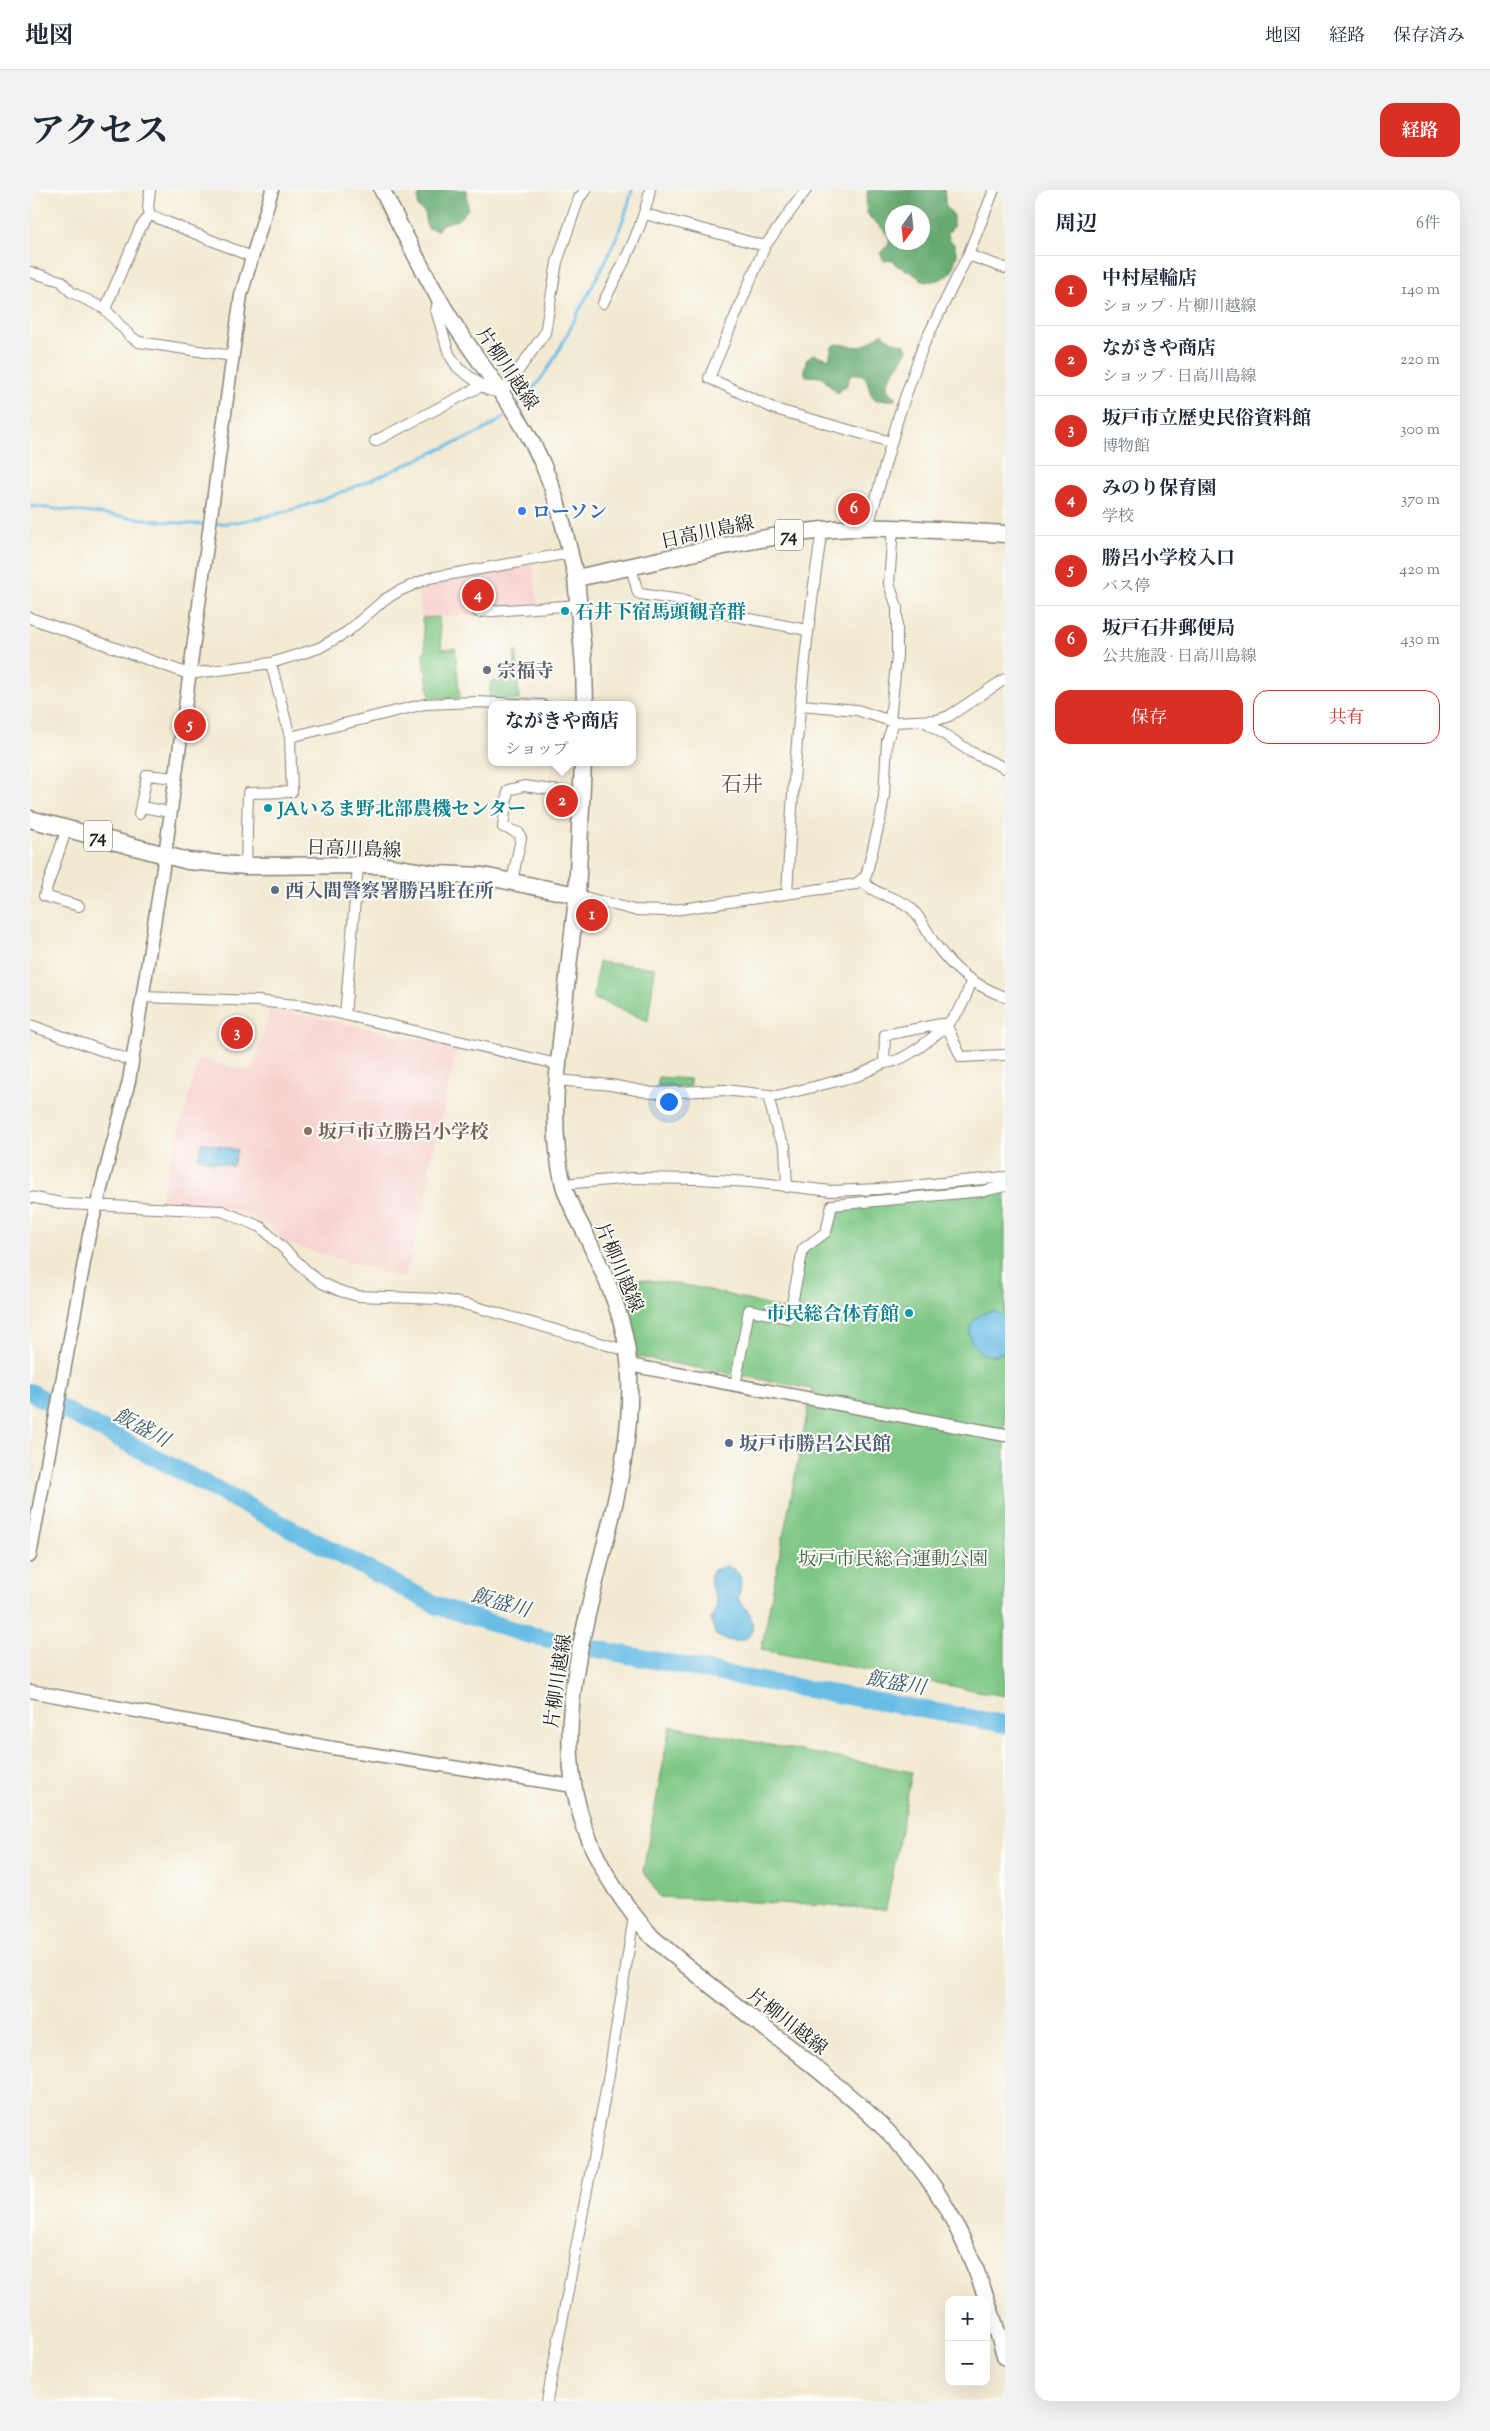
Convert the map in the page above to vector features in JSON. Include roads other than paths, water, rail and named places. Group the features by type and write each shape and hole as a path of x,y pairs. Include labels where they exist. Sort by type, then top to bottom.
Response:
{"main road":[{"name":"片柳川越線","path":"382,190 439,299 535,447 550,482 576,578"},
{"name":"日高川島線","path":"576,578 769,538 822,530 868,527 1005,534"},
{"path":"576,578 585,701"},
{"path":"576,895 583,766"},
{"name":"日高川島線","path":"30,819 188,861 246,866 379,865 435,874 470,875 512,881 576,895"},
{"name":"片柳川越線","path":"576,895 556,1080 557,1134 563,1184 608,1280 619,1312 628,1358 630,1419 618,1485 575,1665 570,1701 569,1751 572,1786 589,1839 613,1887 653,1938 870,2113 899,2144 935,2190 958,2232 986,2296 1005,2356"}],"street":[{"path":"150,190 148,207 150,215"},
{"path":"30,1556 95,1207 120,1119 132,1061 165,856 241,295 272,190"},
{"path":"439,299 436,310 449,354 458,368 509,405 546,333 557,262 579,198 586,190"},
{"path":"603,303 634,243 645,214 650,190"},
{"path":"806,190 765,246 708,378 775,409 891,442"},
{"path":"868,527 891,442 923,346 968,255 994,190"},
{"path":"645,214 765,246"},
{"path":"150,215 252,257"},
{"path":"105,309 140,228 150,215"},
{"path":"968,255 1005,268"},
{"path":"30,272 62,281 70,292 105,309 130,336 139,342 232,356"},
{"path":"375,441 483,385"},
{"path":"576,895 634,910 655,911 852,885 862,880 868,866 880,820 884,796 887,741 892,721 897,656 898,607 889,584 893,529"},
{"path":"787,894 793,772 807,630 822,530"},
{"path":"30,618 189,674 271,663 296,657 334,640 384,600 415,583 444,575 570,553"},
{"path":"631,567 638,593 640,594 681,600 720,613 807,630"},
{"path":"478,612 579,605"},
{"path":"246,866 248,793 292,792 290,737 271,663"},
{"path":"801,705 857,710 892,721 938,720 949,716 1005,679"},
{"path":"290,737 425,704 488,703"},
{"path":"924,721 971,752 1005,768"},
{"path":"170,812 140,810 147,775 175,778"},
{"path":"512,881 521,838 518,833 503,827 508,790 524,786 582,794"},
{"path":"67,828 44,896 79,906"},
{"path":"345,1015 358,866"},
{"path":"862,880 867,887 911,908 940,950 971,982 1005,997"},
{"path":"556,1080 611,1085 652,1093 725,1090 768,1096 777,1096 823,1086 857,1076 894,1060 928,1041 963,1004 971,982"},
{"path":"143,997 285,1003 558,1064"},
{"path":"946,1024 962,1057 1005,1055"},
{"path":"884,1063 885,1035 946,1024"},
{"path":"30,1025 132,1061"},
{"path":"768,1096 778,1134 785,1146 787,1187"},
{"path":"563,1184 632,1178 670,1178 751,1182 818,1191 867,1190 1005,1177"},
{"path":"735,1385 749,1310 789,1318 804,1249 826,1232 832,1205 983,1191 1005,1186"},
{"path":"30,1197 95,1207 205,1210 231,1214 261,1227 310,1274 322,1283 340,1291 358,1296 438,1299 473,1306 628,1358 735,1385 1005,1435"},
{"path":"30,1691 333,1748 572,1786"},
{"path":"547,2401 609,2074 634,1916"}],"water":[{"path":"202,1142 237,1150 233,1166 198,1158"},
{"path":"994,1311 1005,1316 1005,1351 999,1354 987,1355 977,1350 969,1334 972,1324 977,1317"},
{"path":"726,1566 739,1574 741,1582 738,1598 749,1612 751,1618 751,1633 742,1640 729,1640 716,1635 711,1620 717,1606 711,1586 712,1571"}],"waterway":[{"path":"515,407 536,386 560,349 610,251 623,221 632,190"},
{"path":"213,524 269,516 325,499 472,436 491,426 509,413"},
{"path":"30,506 188,524 206,524"},
{"name":"飯盛川","path":"30,1392 438,1606 522,1633 566,1643 756,1680 1005,1724"}],"place":[{"name":"坂戸石井郵便局","path":"854,509"},
{"name":"ローソン","path":"522,511"},
{"name":"みのり保育園","path":"478,595"},
{"name":"石井下宿馬頭観音群","path":"565,611"},
{"name":"宗福寺","path":"487,670"},
{"name":"勝呂小学校入口","path":"190,725"},
{"name":"ながきや商店","path":"562,801"},
{"name":"JAいるま野北部農機センター","path":"268,808"},
{"name":"西入間警察署勝呂駐在所","path":"275,890"},
{"name":"中村屋輪店","path":"592,915"},
{"name":"坂戸市立歴史民俗資料館","path":"237,1033"},
{"name":"坂戸市立勝呂小学校","path":"308,1131"},
{"name":"市民総合体育館","path":"909,1313"},
{"name":"坂戸市勝呂公民館","path":"729,1443"}],"district":[{"name":"石井","path":"742,784"}],"park label":[{"name":"坂戸市民総合運動公園","path":"893,1558"}]}
